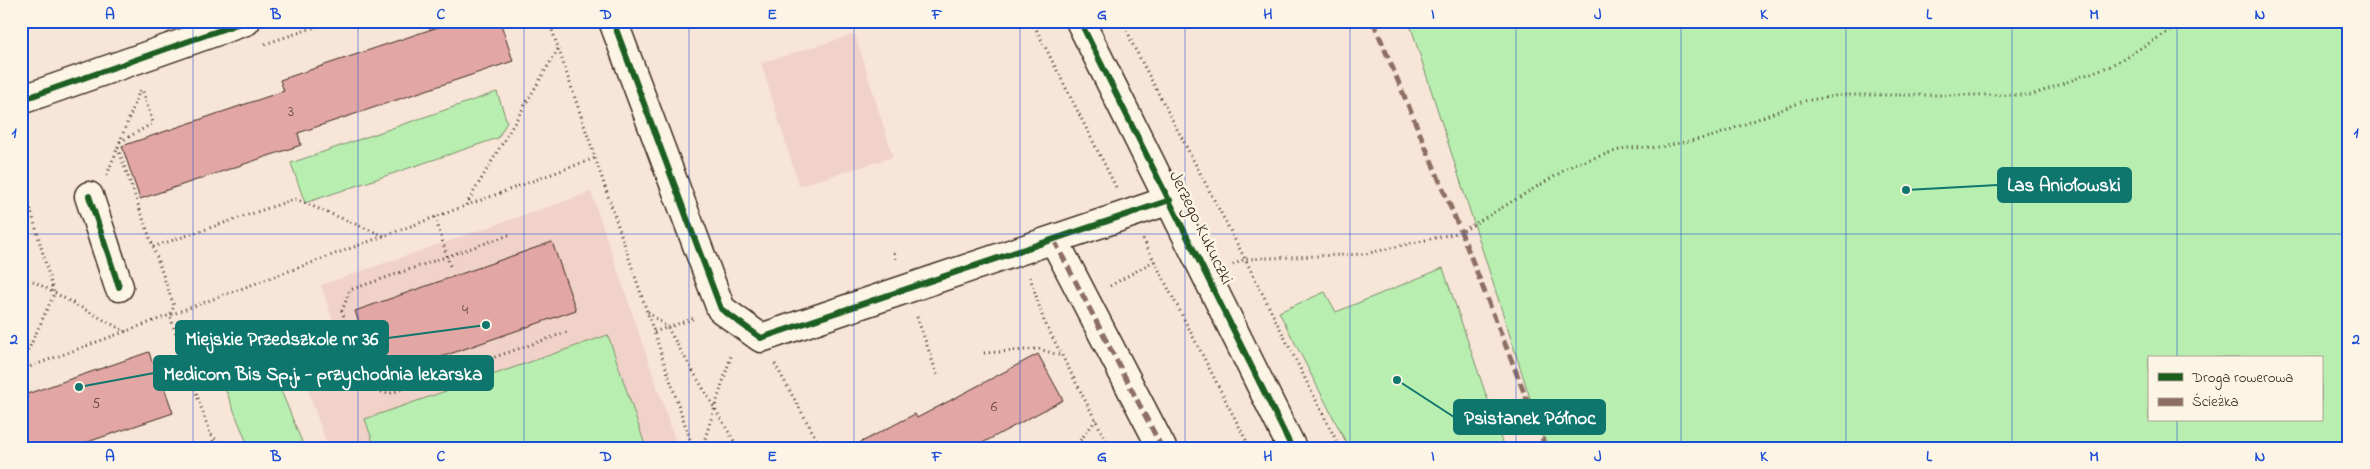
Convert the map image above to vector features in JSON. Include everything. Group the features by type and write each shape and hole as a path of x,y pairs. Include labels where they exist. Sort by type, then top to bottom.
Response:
{"street":[{"path":"21,100 246,21"},
{"path":"613,21 741,324 1021,250 1170,200"},
{"name":"Jerzego Kukuczki","path":"1080,21 1292,448"},
{"path":"97,189 119,287"},
{"path":"1054,240 1162,448"}],"path":[{"path":"548,21 693,448"},
{"path":"1124,21 1132,43 1246,259 1340,448"},
{"path":"1208,276 1246,259 1365,254 1461,232 1575,164 1626,148 1661,147 1714,136 1804,101 1841,95 2032,94 2110,66 2187,21"},
{"path":"466,206 558,49"},
{"path":"97,189 118,148 120,142 142,86 153,122 120,142"},
{"path":"118,148 174,306 170,316 215,448"},
{"path":"21,370 595,158"},
{"path":"21,193 27,196 54,294 21,366"},
{"path":"153,247 295,199 384,236"},
{"path":"436,217 450,266"},
{"path":"509,235 350,290 342,311 368,388 388,394 570,331"},
{"path":"1021,250 1044,321 1110,448"},
{"path":"1085,299 1154,261"},
{"path":"33,281 127,332"},
{"path":"647,311 667,327 738,448"},
{"path":"654,332 667,327 741,324"},
{"path":"702,448 741,324"},
{"path":"741,324 817,440"},
{"path":"984,353 1039,349 1063,356"},
{"path":"474,354 477,363"},
{"path":"1074,448 1096,420"},
{"path":"210,434 226,448"}],"shaded area":[{"path":"855,34 893,157 799,186 761,63"},
{"path":"591,192 678,448 328,448 295,352 338,337 321,285"}],"green space":[{"path":"1409,21 2349,21 2349,448 1546,448"},
{"path":"497,92 507,122 498,138 305,203 291,163"},
{"path":"1443,268 1504,448 1349,448 1279,312 1325,292 1336,312"},
{"path":"608,335 646,448 375,448 365,419"},
{"path":"271,366 304,447 249,448 224,386"}],"building":[{"path":"456,21 500,21 513,61 298,133 301,145 140,199 122,146 284,91 280,80"},
{"path":"552,242 576,310 378,379 355,311"},
{"path":"149,352 152,362 155,361 173,413 70,448 21,448 21,396"},
{"path":"1038,354 1063,400 973,448 850,448 915,414 917,418"}],"marked path":[{"path":"1373,21 1461,232 1546,448"},
{"path":"1054,240 1162,448"}],"cycle path":[{"path":"21,100 246,21"},
{"path":"613,21 721,309 761,338 1170,200"},
{"path":"1080,21 1292,448"},
{"path":"89,196 119,287"}],"place":[{"name":"Las Aniołowski","path":"1906,190"},
{"name":"Miejskie Przedszkole nr 36","path":"486,325"},
{"name":"Psistanek Północ","path":"1397,380"},
{"name":"Medicom Bis Sp.j. - przychodnia lekarska","path":"79,387"}]}
